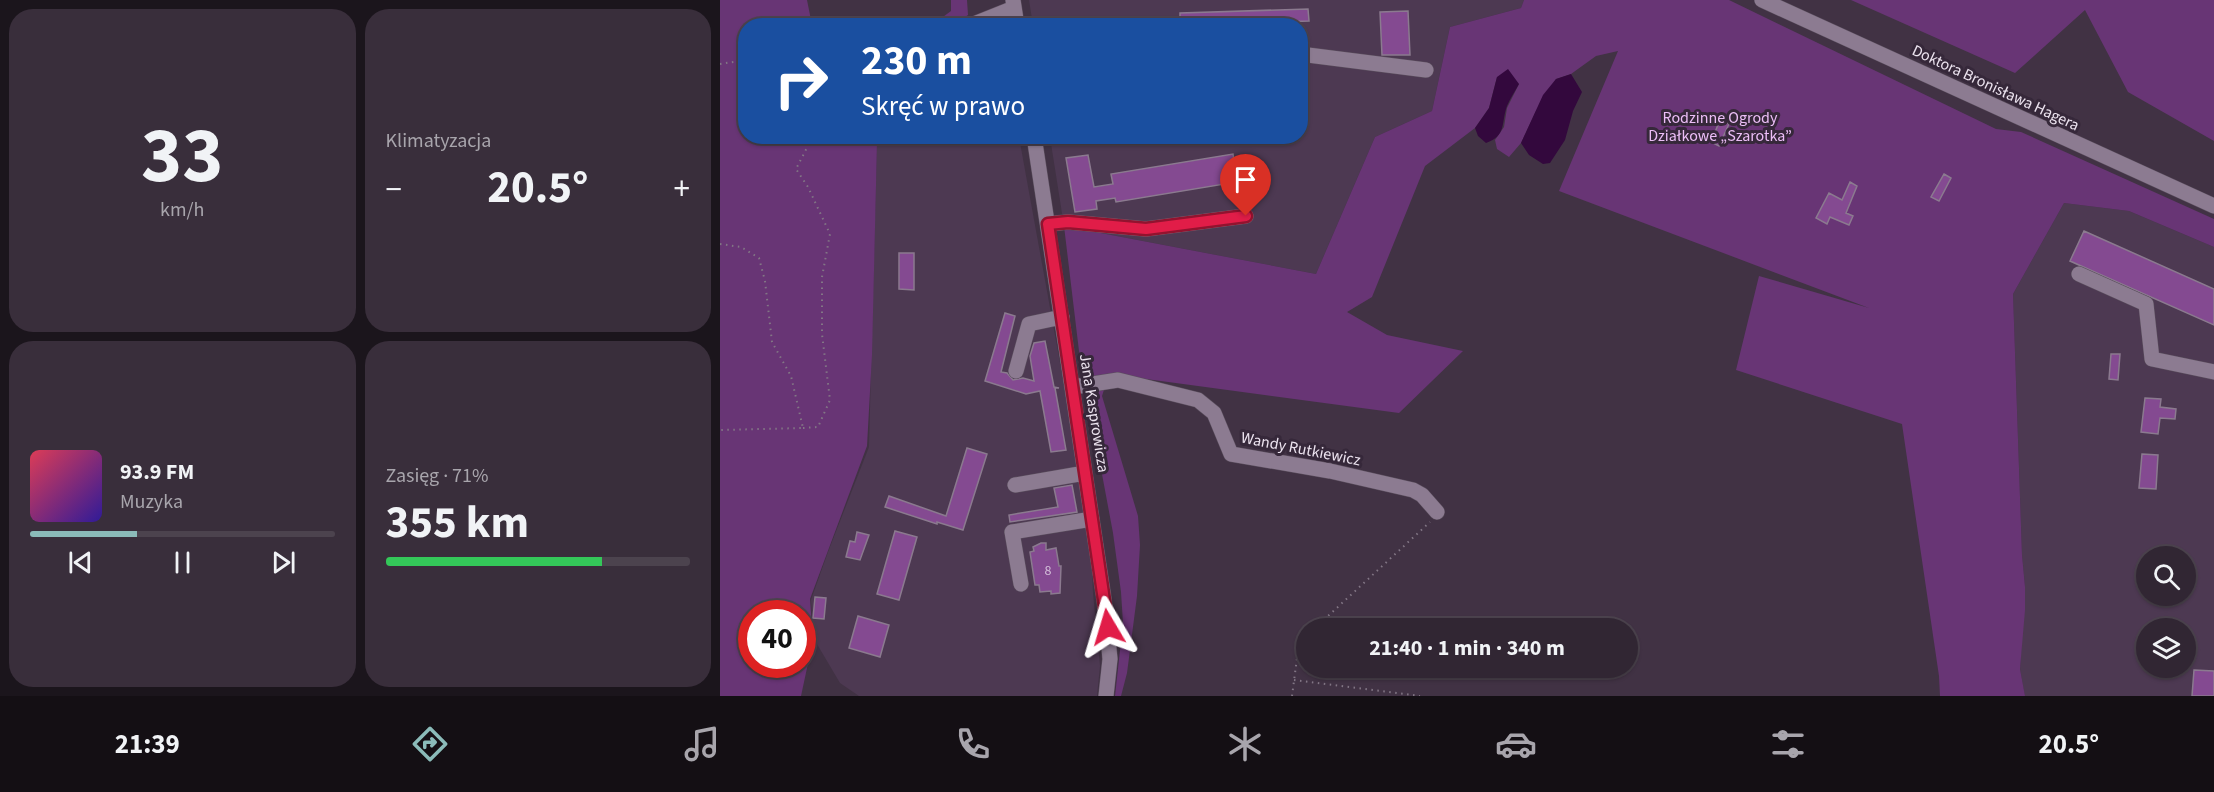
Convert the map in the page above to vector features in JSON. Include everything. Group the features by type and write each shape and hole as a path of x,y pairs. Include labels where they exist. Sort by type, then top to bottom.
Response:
{"street":[{"name":"Doktora Bronisława Hagera","path":"1762,0 2214,206"},
{"path":"985,18 1014,4"},
{"path":"1308,55 1426,70"},
{"name":"Jana Kasprowicza","path":"1035,144 1108,627 1110,659 1106,696"},
{"path":"1048,224 1068,222 1146,229 1246,216"},
{"path":"2079,274 2145,303 2152,359 2214,372"},
{"path":"1016,371 1029,324 1062,317"},
{"name":"Wandy Rutkiewicz","path":"1072,387 1118,380 1198,400 1214,413 1231,454 1330,471 1413,490 1422,495 1437,512"},
{"path":"1015,485 1085,473"},
{"path":"1021,584 1012,532 1092,519"}],"path":[{"path":"720,64 738,61"},
{"path":"720,430 818,427 830,400 822,334 822,277 830,234 808,187 796,169 809,144"},
{"path":"720,244 741,247 759,258 765,281 772,342 791,376 803,428"},
{"path":"1326,618 1433,519 1437,512"},
{"path":"1292,696 1296,665"},
{"path":"1294,680 1420,696"}],"shaded area":[{"path":"1029,0 1524,0 1521,8 1450,27 1432,111 1375,137 1316,274 1064,226 1051,144 1308,144 1308,18 1032,18"},
{"path":"1508,69 1519,84 1507,106 1500,132 1497,137 1486,143 1478,136 1475,128 1489,108 1497,77"},
{"path":"1571,74 1582,92 1573,111 1565,140 1550,163 1543,164 1529,155 1521,143 1543,95 1556,79"},
{"path":"877,144 1020,144 1090,528 1100,666 1097,696 859,696 840,683 816,642 816,600 811,600 869,447"},
{"path":"2064,203 2129,211 2214,247 2214,696 2025,696 2020,669 2025,587 2013,294"}],"green space":[{"path":"720,0 807,0 811,18 738,18 738,144 877,144 872,355 867,446 810,600 738,600 738,678 805,678 801,696 720,696"},
{"path":"951,0 967,0 968,15 964,18 942,18 951,11"},
{"name":"Rodzinne Ogrody Działkowe „Szarotka”","path":"1524,0 1729,0 1996,129 2021,132 2214,219 2214,247 2129,211 2064,203 2013,294 2025,587 2020,669 2025,696 1940,696 1902,424 1736,370 1759,276 1869,308 1559,191 1618,51 1596,56 1571,74 1556,79 1536,111 1521,143 1509,157 1497,149 1495,140 1504,127 1507,108 1519,84 1497,77 1489,108 1475,128 1425,166 1372,297 1347,312 1387,335 1463,351 1399,413 1109,374 1102,396 1138,516 1140,545 1137,596 1127,673 1121,696 1115,696 1123,623 1121,592 1113,533 1079,351 1064,226 1316,274 1375,137 1432,111 1450,27 1521,8"},
{"path":"1851,0 2214,0 2214,141 2128,92 2085,10 2015,73"}],"building":[{"path":"1308,9 1309,21 1308,18 1180,18 1180,13"},
{"path":"1408,11 1410,55 1382,55 1380,12"},
{"path":"1720,120 1729,124 1719,146 1711,142"},
{"path":"1233,154 1237,182 1116,202 1115,198 1096,201 1097,209 1075,212 1066,158 1088,155 1094,187 1113,184 1111,174"},
{"path":"1944,174 1951,178 1939,201 1931,197"},
{"path":"1850,182 1857,186 1846,213 1853,216 1849,225 1830,217 1827,224 1816,218 1829,193 1842,200"},
{"path":"2084,231 2214,289 2214,325 2070,261"},
{"path":"899,253 914,253 914,290 899,289"},
{"path":"1005,313 1015,316 1001,372 1007,373 1013,380 1023,378 1034,381 1030,356 1034,343 1045,341 1054,387 1059,388 1055,388 1066,450 1051,452 1040,391 1026,394 985,381"},
{"path":"2111,354 2120,354 2118,380 2109,379"},
{"path":"2145,398 2161,399 2160,407 2176,409 2175,419 2160,418 2158,434 2141,432"},
{"path":"967,448 987,454 963,530 885,507 889,496 946,516"},
{"path":"2142,454 2158,455 2156,489 2139,488"},
{"path":"1072,485 1077,512 1010,522 1009,515 1058,507 1054,488"},
{"path":"895,531 917,537 899,600 877,594"},
{"path":"857,532 869,535 860,560 846,557 850,541 855,542"},
{"path":"1046,543 1046,550 1056,548 1059,566 1061,566 1060,593 1040,592 1039,585 1035,585 1030,552 1034,551 1033,547"},
{"path":"815,597 826,598 824,619 816,618"},
{"path":"858,616 889,625 880,657 849,648"},
{"path":"2196,670 2214,671 2214,696 2192,696"}],"route":[{"path":"1108,627 1048,224 1068,222 1146,229 1246,216"}]}
